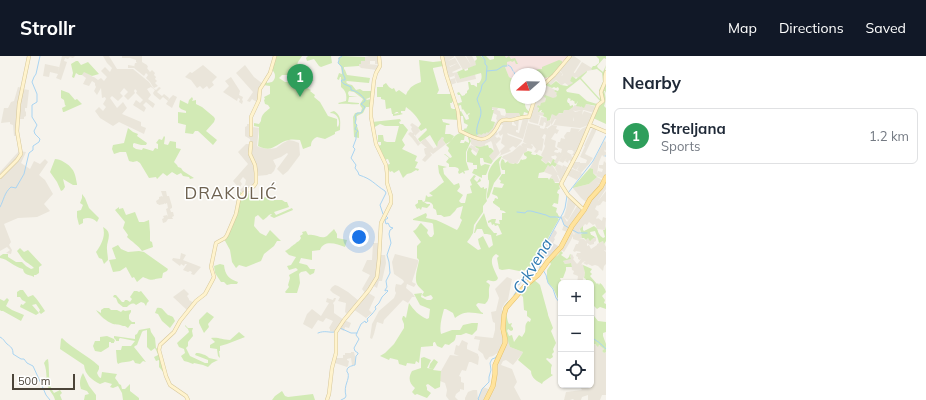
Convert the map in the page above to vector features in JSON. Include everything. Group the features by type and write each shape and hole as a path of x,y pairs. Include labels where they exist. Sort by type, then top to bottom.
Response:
{"main road":[{"path":"486,400 493,386 495,367 505,342 503,329 506,308 526,285 538,276 548,261 561,247 572,226 592,197 601,187 606,177"}],"street":[{"path":"0,177 21,154 17,131 20,100 29,56"},
{"path":"251,135 251,117 259,100 260,89 270,73 274,56"},
{"path":"327,400 336,353 336,333 338,328 369,290 377,275 380,248 380,226 390,205 391,196 387,184 386,164 376,144 371,115 374,80 380,66 379,56"},
{"path":"442,56 447,79 458,111 461,132 475,139 482,139 491,135 501,121 512,120 520,117 529,117 533,104"},
{"path":"546,82 570,56"},
{"path":"584,210 567,195 562,183 576,156 598,105 603,100 601,92 605,82 606,72"},
{"path":"590,125 606,132"},
{"path":"187,398 170,385 166,376 159,346 173,332 196,301 205,294 213,280 214,277 211,267 216,243 226,238 236,214 239,199 256,184 255,165 250,154 251,142"}],"shaded area":[{"path":"62,56 75,56 68,59 65,58 64,61 67,62 61,80 56,78 58,74 50,72 49,77 43,76 45,64 59,67 58,72"},
{"path":"103,56 109,56 117,69 133,69 149,82 153,88 156,90 159,87 161,88 157,92 162,96 164,94 169,98 168,100 173,95 177,97 172,108 166,104 168,101 163,97 160,100 154,95 153,93 155,90 151,87 147,89 151,95 148,99 155,104 153,108 146,102 143,105 146,108 144,112 133,105 136,100 140,103 143,100 136,93 137,91 135,89 135,93 128,100 124,96 128,92 124,88 120,93 123,96 118,101 112,96 110,98 117,108 123,102 127,108 122,114 141,122 141,126 146,128 144,134 119,122 113,126 100,118 95,111 99,107 103,111 106,107 103,104 106,99 105,97 102,98 101,88 97,95 94,91 96,87 95,83 92,81 89,86 83,84 86,78 82,75 84,71 98,80 101,78 104,81 107,77 101,71 105,67 110,72 112,68"},
{"path":"122,56 142,56 142,62 147,65 150,72 152,70 155,73 155,79 157,81 155,83 158,86 153,87 146,78 148,75 146,73 144,76 134,68 128,68 128,65 134,67 135,63 137,63 136,60 122,58"},
{"path":"369,56 378,56 380,64 375,64 375,61 370,61 370,64 367,64 379,65 377,70 361,68 359,66 361,60"},
{"path":"443,56 454,56 448,61 455,58 458,63 461,68 452,72 457,72 460,79 475,74 476,79 457,83 454,74 454,76 448,78"},
{"path":"455,56 465,56 471,65 466,56 472,56 477,65 463,70"},
{"path":"503,56 569,56 546,82 546,68 510,68 510,78 505,67"},
{"path":"570,56 574,56 581,61 574,73 582,62 592,68 592,70 587,71 578,78 572,76 570,81 573,83 569,86 565,83 561,85 556,80 551,85 547,82 559,71 563,74 559,70"},
{"path":"203,65 217,77 212,82 214,85 209,89 207,86 203,89 200,86 197,88 191,80 185,77 190,72 192,73"},
{"path":"245,65 254,77 263,84 258,103 252,99 250,102 247,101 253,92 236,73"},
{"path":"231,77 240,91 239,95 243,97 242,104 239,102 240,99 238,98 237,101 223,92 229,86 225,81"},
{"path":"455,78 456,83 450,85 448,80"},
{"path":"546,85 555,90 554,91 557,93 556,97 553,99 546,98"},
{"path":"18,87 22,88 17,136 14,136 13,125 10,124 10,122 1,123 4,108 8,108 11,102 14,101"},
{"path":"23,89 29,90 27,108 25,108 26,116 24,119 19,119 20,103"},
{"path":"533,104 542,104 540,106 538,105 539,112 544,113 543,116 538,115 540,116 538,124 529,121"},
{"path":"586,104 597,107 594,113 583,110 582,115 584,111 593,114 589,125 580,128 553,125 556,119 551,125 550,122 552,114 563,113 564,110 569,110 575,105 580,107"},
{"path":"492,107 498,108 497,110 500,111 501,115 505,116 506,113 519,113 520,117 501,119 492,133 487,137 478,139 477,135 484,132 485,133 493,128 495,122 496,123 497,115 493,113 494,110"},
{"path":"541,117 547,118 547,121 550,120 550,125 545,127 546,123 544,122 543,126 539,125"},
{"path":"519,118 518,130 516,130 516,132 519,133 523,118 529,118 523,139 507,133 508,135 522,141 516,148 513,146 509,149 511,151 499,156 501,154 500,151 505,146 501,143 503,134 500,136 498,132 501,130 503,125 500,124 501,122 512,120 512,125 516,126 514,120"},
{"path":"412,123 418,127 420,131 415,136 420,143 425,138 434,149 437,147 438,142 442,137 444,138 443,140 446,144 433,154 430,152 432,155 425,162 422,160 426,155 424,149 427,148 421,143 418,146 408,134 410,132 413,133 410,125"},
{"path":"528,123 540,126 540,128 544,129 545,127 548,129 552,125 557,126 556,129 559,130 551,139 556,141 555,147 558,150 555,150 554,152 558,153 561,153 562,149 557,147 558,142 560,142 561,138 565,139 564,136 567,132 570,132 571,128 580,129 578,132 588,126 576,156 571,156 575,158 572,162 569,160 568,163 565,161 567,158 563,163 559,161 565,151 557,164 554,162 557,157 555,155 551,157 553,159 551,163 549,161 546,164 541,159 543,157 541,155 545,146 546,135 544,134 542,138 544,139 542,151 539,150 537,153 534,152 536,149 532,144 532,149 521,145 523,143 527,144 523,142","holes":["568,150 572,150 574,152 572,155 567,152"]},
{"path":"247,124 252,124 252,127 259,128 257,146 270,149 276,148 289,140 294,141 299,143 300,155 288,171 283,175 277,169 288,154 287,153 273,160 276,166 274,171 271,174 257,176 254,184 243,193 240,190 245,185 246,180 243,177 240,181 242,184 239,188 233,181 248,164 238,152 246,144 250,144 250,139 245,136 245,127"},
{"path":"593,127 597,129 585,154 593,158 577,180 567,175 570,168 580,172 577,170 579,166 576,170 571,167 573,162 586,163 587,160 580,157"},
{"path":"496,130 498,134 495,136 501,139 496,144 493,138 500,153 493,161 489,156 494,151 491,141 485,144 485,146 476,146 475,148 479,149 477,153 469,147 471,145 475,147 471,144 471,138 483,140 492,136"},
{"path":"604,141 606,142 606,151 604,148 604,151 606,152 606,156 605,155 604,157 602,155 599,162 597,173 598,171 602,172 603,169 599,168 599,165 603,165 604,161 606,163 606,174 604,179 596,176 597,174 596,175 593,173 593,169 590,168"},
{"path":"520,145 527,148 527,151 523,154 517,164 509,163 502,158 503,156 512,152"},
{"path":"19,151 26,152 21,163 30,169 34,161 40,164 45,159 48,162 39,175 45,180 53,194 44,204 50,211 37,217 18,218 4,224 11,242 9,245 12,250 11,254 6,253 10,250 7,247 0,251 0,172"},
{"path":"557,164 562,166 561,169 563,165 569,168 568,170 565,169 567,171 561,182 558,175 560,182 554,182 553,179 550,178 552,175 544,172 548,165 550,167 552,165 558,174 555,168"},
{"path":"597,177 603,180 602,185 596,182 601,185 586,202 573,188 589,184"},
{"path":"606,179 606,189 598,201 606,191 606,202 603,201 600,205 597,205 595,209 599,212 596,218 597,219 598,218 602,221 603,217 606,218 605,230 597,229 595,224 593,225 589,222 580,230 579,229 581,233 578,233 581,234 582,237 579,238 586,241 588,238 591,240 596,237 594,244 590,245 587,243 587,246 589,245 591,249 603,241 606,247 606,251 604,250 606,252 606,264 603,271 598,266 587,265 583,263 586,261 583,262 580,266 582,264 584,266 585,274 583,280 577,280 578,276 573,274 574,271 572,270 571,263 565,264 563,261 571,259 570,256 572,254 573,259 577,264 579,262 582,257 580,260 578,259 576,256 577,253 581,252 573,251 579,241 573,239 573,236 564,252 561,250 571,231 574,234 573,235 575,234 571,229"},
{"path":"161,191 166,191 167,196 169,196 172,206 170,209 174,216 172,217 173,219 168,219 163,223 163,216 167,215 168,217 166,209 168,208 167,203 157,204 156,201 159,197 163,197"},
{"path":"569,197 576,205 568,220 564,217 567,222 577,206 582,210 567,232 562,230 564,225 561,217 564,216"},
{"path":"554,230 557,233 553,243 560,247 551,257 548,256 544,258 540,255"},
{"path":"373,243 380,243 379,255 385,255 386,263 382,281 379,281 377,288 372,285 367,292 375,297 369,310 372,313 366,318 353,309 348,315 345,312 346,303 338,301 340,297 330,290 335,285 338,286 359,301 366,294 362,289 370,275 362,271 367,260 372,260"},
{"path":"181,253 186,255 183,260 201,267 194,275 191,274 192,272 190,271 188,272 183,270 187,264 184,266 181,264 180,266 172,260 173,258 180,259"},
{"path":"395,254 418,260 412,282 416,284 414,287 407,284 406,288 415,297 412,297 408,303 403,300 384,320 383,324 377,322 372,339 370,338 372,324 379,311 394,298 396,293 396,284 401,285 404,282 394,274 392,262"},
{"path":"507,277 512,279 508,300 502,308 502,322 500,330 504,337 503,342 499,352 486,360 483,354 478,350 480,340 474,339 475,336 493,338 495,323 493,322 491,312 496,311 499,298 495,289"},
{"path":"184,289 189,294 187,296 189,300 194,303 188,311 173,297"},
{"path":"327,298 333,300 336,298 333,303 334,313 351,323 349,328 345,327 344,331 338,328 335,332 330,331 329,328 333,321 326,318 323,322 318,320 312,329 303,324 307,314 312,309 321,316 329,303 326,302"},
{"path":"507,338 510,347 523,352 513,365 506,360 503,361 501,365 512,369 517,382 514,387 521,400 465,400 468,392 473,390 477,390 478,399 483,387 491,390 496,364"},
{"path":"462,340 468,343 467,349 478,354 478,365 469,362 466,371 462,370 459,376 461,377 461,382 464,383 464,390 460,389 460,391 456,394 455,397 458,400 449,400 446,396 447,390 445,383 440,381 441,371 450,355 459,356 454,354 456,345 459,346"},
{"path":"594,345 601,346 604,349 602,351 604,353 606,352 606,395 602,395 600,400 588,400 588,395 582,397 581,400 564,400 566,392 582,390 581,388 594,388"},
{"path":"354,352 356,361 355,365 352,365 351,358 347,359 349,361 347,367 335,363 336,358 343,358 345,353"}],"green space":[{"path":"276,56 302,56 298,62 294,75 282,75 279,78 292,84 292,78 295,75 301,80 304,74 306,83 309,80 314,80 307,83 307,88 315,95 314,97 320,102 328,116 337,119 338,127 339,123 337,116 330,113 334,111 337,113 340,119 340,130 325,139 317,137 312,140 311,146 303,149 300,140 285,141 268,149 258,146 259,127 254,126 254,123 259,124 265,112 270,108 265,104 264,97 270,94 270,86 263,85 266,80 267,83 272,82 275,78 275,74 272,70"},
{"path":"308,56 331,56 332,63 321,67 314,59 307,61 306,58"},
{"path":"341,56 365,57 365,61 361,61 359,66 344,67 344,69 347,75 370,78 369,83 346,82 352,85 356,90 360,89 363,91 372,91 371,97 366,99 371,99 371,107 366,107 363,113 357,116 356,123 359,138 354,137 353,117 355,113 361,112 362,108 360,104 363,99 354,92 349,91 349,96 358,97 349,97 348,102 359,104 338,103 346,101 345,92 341,87 341,77 339,80 337,79 339,73 342,74 341,67 338,63 338,58"},
{"path":"476,56 481,56 484,59 482,56 486,56 490,60 494,59 494,56 505,56 506,58 509,56 511,59 515,58 518,64 516,64 514,60 512,62 507,62 507,66 505,67 510,78 510,104 525,104 530,112 529,115 524,112 523,116 520,116 519,113 506,113 505,109 492,107 492,110 494,110 491,121 495,122 493,128 488,133 477,135 478,139 463,131 468,125 464,123 463,116 459,116 459,112 461,111 466,120 469,119 468,115 470,114 469,113 467,115 463,109 462,110 461,105 457,106 456,104 462,102 460,95 457,93 459,92 462,96 467,93 469,89 468,82 477,87 477,83 481,81 481,73 460,79 457,72 464,69 465,71 468,70 468,68 476,65 475,61 477,59"},
{"path":"596,56 606,56 606,59 604,58 597,66 603,72 606,65 604,75 605,82 602,86 602,100 597,106 586,104 584,108 582,106 576,106 578,101 576,104 568,98 568,103 570,106 573,105 573,107 569,110 564,110 563,113 559,113 556,116 552,114 550,120 547,121 547,118 543,116 544,113 541,112 542,110 538,112 538,105 540,106 541,104 546,104 546,95 553,98 556,97 557,93 554,91 558,91 559,89 558,87 552,88 546,85 547,82 551,85 556,81 561,85 567,86 573,83 570,81 572,76 576,79 587,71 581,78 600,99 599,90 603,82 602,73 597,69 591,69 599,63 599,59","holes":["580,79 600,101 597,104 587,101 579,94 567,92 566,90"]},
{"path":"419,60 433,62 442,61 443,66 433,68 439,90 437,94 451,94 454,101 450,103 451,108 456,109 459,120 442,119 443,122 450,124 446,125 445,134 454,136 451,141 446,144 443,140 444,138 442,137 438,142 437,147 430,135 420,142 418,139 427,130 426,128 421,131 418,128 421,124 415,115 406,107 405,111 401,111 403,114 399,115 393,116 391,108 386,109 385,100 381,99 381,97 377,97 377,87 383,87 386,83 392,89 394,88 396,92 399,90 406,95 407,91 411,87 421,82"},
{"path":"559,60 562,61 562,63 549,78 546,78 546,68 542,67"},
{"path":"78,61 81,65 88,62 99,74 92,76 84,72 82,75 76,73 74,78 72,77 73,73 71,64"},
{"path":"604,86 606,86 606,93 604,91 606,99 604,106 606,108 606,124 593,118 601,104"},
{"path":"61,90 69,93 75,100 77,99 82,104 63,112 62,108 66,106 64,100 61,98"},
{"path":"192,97 192,101 196,100 196,104 202,107 215,119 206,131 217,140 213,145 198,131 195,131 193,134 185,133 186,125 178,123 178,112 186,113 186,111 179,107 180,100 188,104"},
{"path":"400,119 400,124 403,124 408,130 402,140 405,145 402,149 417,156 415,161 418,162 415,168 419,169 418,171 416,170 407,174 403,178 399,170 394,173 392,171 390,172 389,170 387,171 386,165 390,164 388,159 384,160 377,146 381,145 381,142 378,142 378,135 383,135 384,141 395,142 399,126 385,126 380,124 373,128 372,122"},
{"path":"128,128 138,134 137,136 147,143 146,145 141,145 134,143 133,147 136,149 142,150 143,148 153,151 155,148 158,149 158,144 156,143 159,139 162,140 164,136 164,144 168,145 170,141 176,142 176,148 181,149 174,162 183,171 194,178 190,179 189,177 183,176 181,173 177,175 172,172 167,176 163,173 157,179 156,177 149,178 140,163 137,161 129,161 126,152 114,154 112,149 113,145 124,143"},
{"path":"460,133 465,134 464,140 461,140 460,143 464,143 465,141 469,143 469,136 471,141 466,152 466,161 469,170 464,171 464,174 463,172 459,174 458,168 449,167 449,164 446,162 449,158 444,154 450,158 452,157 448,151 449,148 446,145"},
{"path":"488,145 489,148 494,151 489,156 493,161 491,164 484,162 483,158 480,158 481,166 485,164 490,165 486,175 482,175 482,178 472,173 474,169 477,169 477,165 467,162 467,152 469,147 476,156 479,149 475,147 476,146 480,147"},
{"path":"528,151 532,152 531,154 536,154 543,157 541,160 546,164 548,162 551,164 553,159 555,160 554,162 557,164 555,167 552,165 550,167 548,165 544,172 539,173 538,178 548,178 549,180 550,178 553,179 555,183 560,183 561,185 559,185 560,189 557,193 559,194 558,204 554,203 552,206 557,208 556,212 560,217 555,216 559,219 528,270 519,271 499,269 497,258 499,256 496,254 493,256 492,262 498,278 496,281 488,280 486,282 490,285 487,302 485,304 478,303 476,305 483,314 466,313 455,318 453,313 444,309 440,331 441,334 452,330 460,330 463,325 478,323 477,330 472,335 466,333 456,335 454,341 449,345 445,344 442,348 437,346 435,342 433,343 433,346 421,347 419,363 416,361 415,364 407,363 406,366 399,364 398,360 390,358 389,360 380,356 394,344 404,328 402,319 403,316 406,318 409,303 419,314 427,319 429,318 430,309 420,305 414,294 422,293 421,297 427,300 431,300 433,298 431,295 425,297 422,295 424,292 418,286 416,281 419,260 417,258 417,246 421,242 413,231 421,223 428,230 427,233 430,237 432,237 434,234 433,224 413,219 426,213 426,218 436,220 457,230 462,220 460,218 463,206 457,208 450,216 444,217 437,215 436,210 429,202 424,202 430,205 427,208 422,207 421,210 419,208 417,209 415,205 418,203 418,200 422,200 423,202 425,201 426,195 428,197 433,196 429,193 444,182 439,173 438,165 447,167 443,168 444,174 454,185 459,183 460,187 457,191 463,195 459,201 461,203 465,203 467,194 472,193 470,186 472,185 470,180 474,175 476,176 474,179 477,182 480,178 481,181 477,183 481,188 487,188 487,201 483,206 483,212 474,225 473,233 467,242 478,250 481,249 478,239 483,236 489,248 493,245 491,235 484,234 482,229 477,229 474,233 476,225 484,213 488,226 494,233 497,233 496,236 502,234 498,225 492,225 491,222 488,223 488,221 496,219 495,223 500,224 499,220 502,220 502,213 506,213 500,210 500,208 493,203 495,198 498,198 492,194 494,187 502,188 504,184 500,183 501,181 499,179 502,174 505,174 505,170 502,170 501,166 502,159 505,163 508,161 509,163 517,164 521,159 526,159 527,157 524,153"},
{"path":"502,156 499,162 501,174 494,183 487,199 489,185 488,174 490,168"},
{"path":"55,159 64,162 71,167 75,174 77,185 73,185 63,179 65,187 61,191 50,172"},
{"path":"590,168 593,169 593,173 597,177 589,184 573,188 573,187"},
{"path":"238,189 243,195 249,193 256,200 269,196 274,200 282,200 287,202 289,207 274,212 276,215 292,208 293,210 274,218 270,216 272,214 263,220 258,215 255,217 254,226 260,233 266,236 270,230 281,241 277,241 274,246 264,254 261,261 246,267 239,265 236,268 232,262 230,250 224,239 234,218 238,199 236,198 239,193"},
{"path":"82,194 89,208 99,218 97,222 87,218 83,219 83,223 79,225 77,211 81,210 83,205 80,203"},
{"path":"119,207 119,209 123,208 126,215 135,212 139,222 149,220 150,241 152,242 153,247 142,251 127,237 128,235 123,228 125,222 115,210"},
{"path":"583,226 584,231 594,226 603,238 605,237 603,230 605,230 606,226 606,241 604,244 603,241 599,243 595,231 590,232 595,238 590,241 588,238 586,240 582,238 581,234 583,233 581,233 580,229"},
{"path":"103,227 109,234 107,246 108,260 104,264 96,252 103,237"},
{"path":"334,229 337,234 337,238 347,240 345,247 331,243 324,244 320,250 312,251 312,260 301,258 299,263 307,265 310,269 315,269 314,273 310,275 306,271 301,272 299,274 300,283 297,293 286,293 285,292 289,287 289,275 298,270 296,268 289,270 287,266 291,265 296,257 289,255 285,251 300,240 300,236 303,234 302,232 306,231 308,235 325,237"},
{"path":"118,245 121,249 128,252 144,252 168,269 167,271 163,273 162,278 151,280 143,277 137,282 134,277 132,278 126,267 120,271 113,272 109,260 116,259 112,248"},
{"path":"20,248 24,252 28,250 42,265 39,267 39,273 34,275 34,277 26,274 23,269 0,258 3,254 8,254 8,257 16,262 22,262 31,269 34,268 25,261 17,251"},
{"path":"561,251 563,253 561,255 567,259 570,254 571,259 563,261 565,264 571,263 572,267 566,267 563,278 558,280 558,299 546,278 547,270 551,264 549,261"},
{"path":"220,264 224,265 226,274 238,282 237,284 227,285 224,282 221,282 215,273 214,266"},
{"path":"583,265 592,269 590,272 592,274 590,276 594,280 586,280 584,278 585,273"},
{"path":"534,280 540,285 553,328 551,331 556,343 553,349 553,357 546,359 552,365 551,374 553,375 542,384 532,376 531,371 518,360 523,352 510,347 504,329 504,311 509,324 512,323 511,326 513,328 511,331 508,329 507,331 509,336 512,335 514,342 519,335 522,337 525,332 526,324 528,321 530,322 531,319 527,316 527,311 524,310 523,297 521,295 524,288"},
{"path":"594,281 599,285 600,283 606,292 602,296 605,300 604,303 606,304 606,309 600,307 597,309 594,306"},
{"path":"23,290 28,297 33,295 45,311 41,314 36,304 32,305 39,313 36,315 20,307 21,304 23,305 26,302 20,297 17,297 17,292"},
{"path":"134,291 141,291 149,301 146,306 141,302 136,305 130,304 127,307 123,307 118,303 116,298 113,297 116,295 122,302 127,300 130,302 132,299 130,297"},
{"path":"7,298 9,300 6,306 24,315 21,321 0,310 0,299 4,301"},
{"path":"104,308 121,312 123,310 131,310 129,319 132,322 135,322 135,324 131,324 128,328 110,323 96,310 101,313 101,310"},
{"path":"157,308 162,309 168,315 173,317 175,321 170,328 162,321 158,314 155,313"},
{"path":"207,312 214,317 208,324 209,327 204,333 199,320"},
{"path":"594,316 598,321 606,322 606,332 603,333 603,336 606,344 606,352 604,353 602,351 604,349 595,344"},
{"path":"185,325 188,328 193,328 193,336 188,342 188,346 186,348 190,356 205,363 208,363 208,360 195,355 196,353 218,360 208,367 184,361 181,356 185,353 184,349 179,347 177,343 189,332"},
{"path":"150,328 155,338 156,348 158,349 159,354 158,355 155,348 151,351 147,347 147,330 142,332 137,345 134,347 146,362 143,361 140,364 135,363 133,360 118,364 116,350 121,350 122,346 131,346 135,341 120,338 119,341 116,341 114,336 135,339 135,335 139,330"},
{"path":"239,332 245,337 220,346 220,358 218,356 217,349 210,348 210,345 215,342 211,338 230,340"},
{"path":"107,336 115,341 114,343 109,342 109,347 101,352 95,351 93,346 95,341 100,341 100,337"},
{"path":"62,338 99,366 97,373 100,378 102,372 117,374 115,378 121,385 122,389 125,389 130,384 130,391 139,398 139,400 123,400 122,393 118,386 113,388 110,387 112,384 105,382 100,384 92,379 87,374 84,365 60,349"},
{"path":"158,355 165,374 159,367 159,360 156,361 154,357"},
{"path":"424,357 431,360 427,368 433,369 429,368 434,359 438,362 433,370 441,371 440,387 435,389 428,384 426,385 427,390 431,393 427,398 417,394 415,395 412,392 415,388 411,384 410,380 412,371 421,368 421,358"},
{"path":"48,359 50,385 54,393 60,390 62,393 60,395 62,400 55,400 48,386 44,363"},
{"path":"83,373 89,386 96,395 96,400 84,400 85,395 89,394 87,391 81,389 80,381"},
{"path":"282,391 285,396 288,397 313,394 315,400 272,400"}],"waterway":[{"path":"0,207 5,194 9,189 11,187 16,188 24,174 29,153 33,150 33,146 39,142 40,139 35,134 34,131 37,125 32,117 32,105 37,102 37,94 32,82 36,74 40,56"},
{"path":"342,56 339,58 338,63 342,67 345,80 341,81 351,87 351,90 355,91 365,100 361,104 365,107 361,113 357,113 355,116 355,123 357,125 355,129 358,131 356,133 356,139 353,147 355,149 351,158 356,165 355,168 359,175 370,180 385,191 386,193 380,205 383,214"},
{"path":"477,134 481,112 477,99 482,85 486,80 487,66 482,56"},
{"path":"508,65 512,68"},
{"path":"487,71 497,70 503,66 507,66"},
{"name":"Crkvena","path":"568,193 593,161 606,136"},
{"name":"Crkvena","path":"514,295 517,284 519,285 522,281 526,280 527,271 533,267 563,213 567,196"},
{"path":"517,212 525,213 527,211 531,211 550,217 560,218"},
{"path":"341,400 346,396 345,389 348,378 347,369 355,365 356,356 358,354 354,348 359,339 356,335 361,324 368,321 367,319 388,291 385,291 387,287 386,281 390,273 387,255 391,243 389,234 390,230 393,228 390,227 388,223 386,224 385,220 388,218 386,216"},
{"path":"561,217 564,225 569,228"},
{"path":"571,229 578,233 587,233"},
{"name":"Crkvena","path":"539,258 540,268"},
{"path":"543,270 548,283 553,289 558,300"},
{"name":"Crkvena","path":"503,313 504,307 508,302"},
{"path":"340,328 351,333 357,333"},
{"path":"318,333 335,332"},
{"path":"0,337 12,348 13,354 21,359 24,359 27,363 33,366 46,395 50,400"},
{"path":"594,340 606,349"},
{"name":"Crkvena","path":"479,400 478,399 482,389 489,382 491,370 490,363 499,353"}],"place":[{"name":"Streljana","path":"300,97"}],"district":[{"name":"DRAKULIĆ","path":"231,193"}]}
